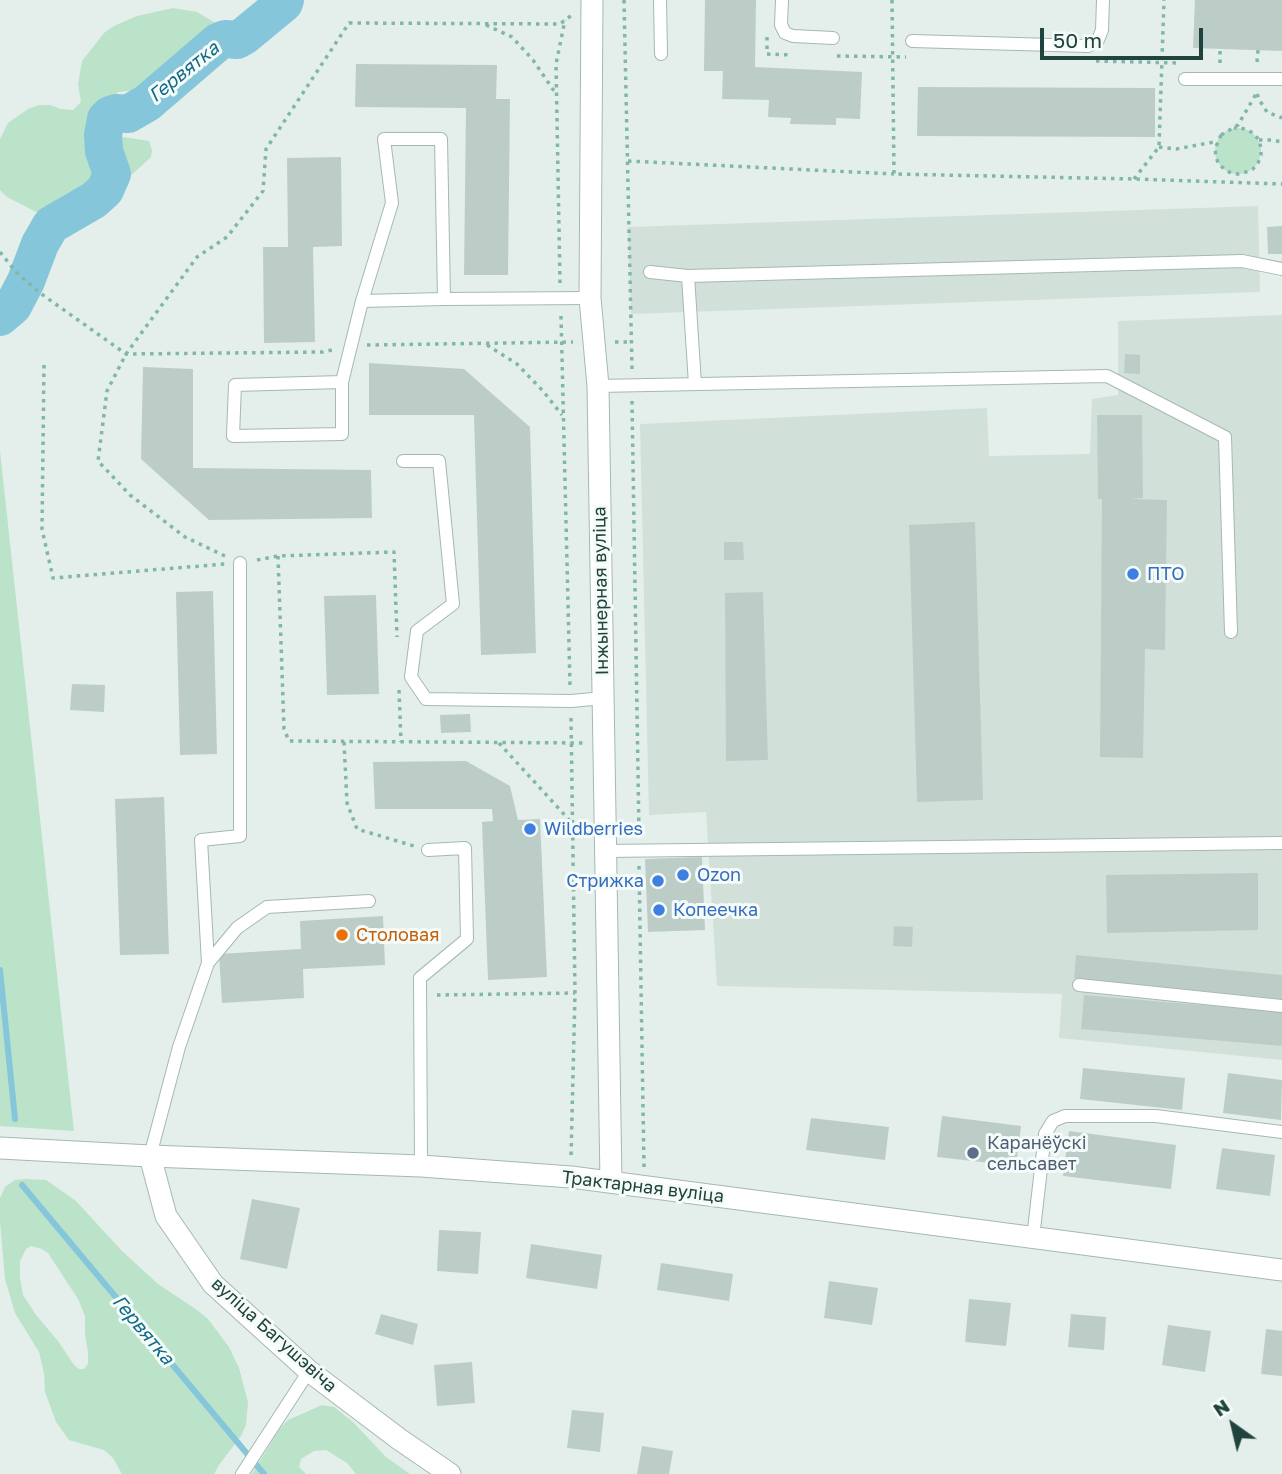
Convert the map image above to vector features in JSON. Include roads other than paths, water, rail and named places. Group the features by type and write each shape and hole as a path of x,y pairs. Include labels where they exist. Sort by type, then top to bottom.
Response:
{"street":[{"name":"Інжынерная вуліца","path":"592,0 590,298 598,386 611,1182"},
{"name":"Трактарная вуліца","path":"0,1147 150,1156 421,1166 571,1177 1282,1270"},
{"name":"вуліца Багушэвіча","path":"150,1156 166,1216 213,1284 309,1371 450,1474"}],"lane":[{"path":"660,0 661,54"},
{"path":"782,0 781,25 785,33 793,36 832,38"},
{"path":"912,41 1088,46 1098,40 1102,30 1103,0"},
{"path":"1185,79 1282,79"},
{"path":"342,382 235,385 233,436 342,434 342,382 362,301 391,204 384,139 440,139 443,299"},
{"path":"650,272 688,276 1242,261 1282,269"},
{"path":"688,276 695,384"},
{"path":"362,301 590,298"},
{"path":"598,386 1107,376 1225,438 1231,632"},
{"path":"403,461 439,461 453,604 417,631 411,677 426,699 571,701 604,698"},
{"path":"208,962 201,840 240,836 240,563"},
{"path":"607,852 1282,844"},
{"path":"421,1166 420,978 467,939 465,848 428,850"},
{"path":"150,1156 178,1047 208,962 237,928 267,907 369,901"},
{"path":"1079,985 1282,1006"},
{"path":"1033,1238 1045,1134 1053,1122 1065,1116 1156,1116 1282,1132"},
{"path":"242,1474 309,1371"}],"waterway":[{"name":"Гервятка","path":"0,317 13,306 51,225 94,200 105,190 112,174 104,151 106,119 116,113 128,114 147,103 218,42 225,39 237,40 244,36 285,0"},
{"name":"Гервятка","path":"0,970 15,1119"},
{"name":"Гервятка","path":"22,1185 264,1474"}],"place":[{"name":"ПТО","path":"1133,574"},
{"name":"Wildberries","path":"530,829"},
{"name":"Ozon","path":"683,875"},
{"name":"Стрижка","path":"658,881"},
{"name":"Копеечка","path":"659,910"},
{"name":"Столовая","path":"342,935"},
{"name":"Каранёўскі сельсавет","path":"973,1153"}]}
